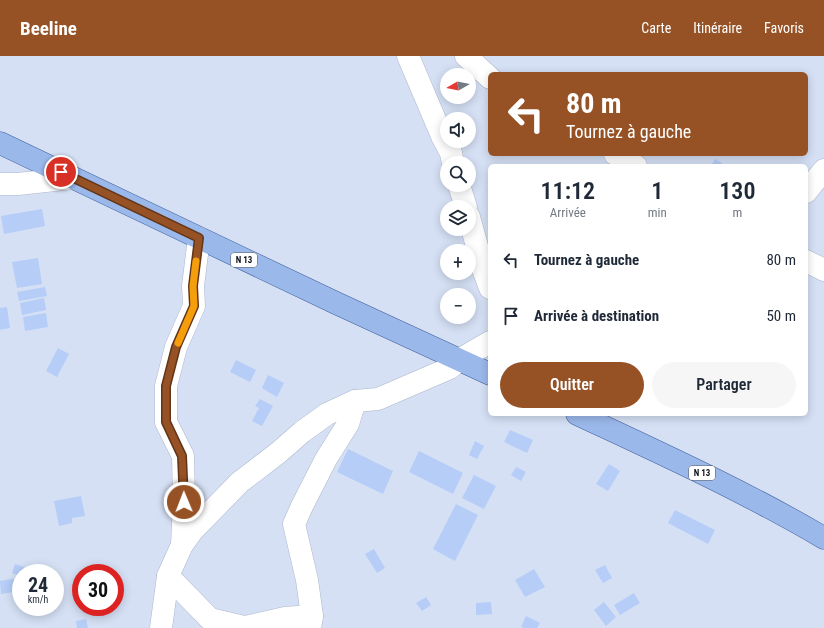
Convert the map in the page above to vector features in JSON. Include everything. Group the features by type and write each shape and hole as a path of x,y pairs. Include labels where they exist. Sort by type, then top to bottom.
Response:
{"main road":[{"name":"N 13","path":"0,143 336,303 488,373"},
{"name":"N 13","path":"581,416 703,473 786,516 824,538"}],"street":[{"path":"408,56 451,156"},
{"path":"466,56 488,76"},
{"path":"618,156 632,164"},
{"path":"808,190 824,170"},
{"path":"0,184 18,184 73,178"},
{"path":"474,236 488,283"},
{"path":"182,545 184,502 182,456 166,422 166,386 176,347 194,306 193,286 199,238"},
{"path":"808,262 824,270"},
{"path":"161,628 168,576 182,545 192,531 240,482 278,453 302,432 327,414 355,401 378,399 450,368 459,360 488,343"},
{"path":"168,576 210,619 242,628 285,618 311,622 307,580 294,524 326,459 348,424 355,401"}],"building":[{"path":"715,159 722,163 721,164 712,164"},
{"path":"42,209 45,226 4,234 1,216"},
{"path":"38,258 42,284 17,288 12,262"},
{"path":"45,287 47,296 19,301 17,292"},
{"path":"44,298 46,310 22,315 20,303"},
{"path":"7,307 10,328 0,330 0,308"},
{"path":"46,313 48,327 25,331 23,317"},
{"path":"58,348 69,354 57,377 46,371"},
{"path":"236,360 256,370 250,382 230,372"},
{"path":"268,375 284,383 277,397 262,388"},
{"path":"260,399 273,406 262,426 252,421 259,408 255,406"},
{"path":"510,430 533,440 527,453 504,442"},
{"path":"475,441 484,446 477,459 469,455"},
{"path":"348,449 393,471 383,494 337,472"},
{"path":"419,451 463,473 453,494 409,472"},
{"path":"609,464 620,471 608,491 596,484"},
{"path":"516,467 526,472 521,481 511,475"},
{"path":"474,475 496,486 484,509 462,498"},
{"path":"81,496 85,516 72,518 72,523 59,526 54,501"},
{"path":"456,504 478,515 455,561 433,549"},
{"path":"675,510 715,530 708,544 668,523"},
{"path":"374,549 385,568 377,573 365,554"},
{"path":"605,565 612,578 603,583 595,570"},
{"path":"534,569 545,587 525,597 515,580"},
{"path":"12,579 12,592 1,594 0,581"},
{"path":"634,593 640,603 620,615 614,605"},
{"path":"426,597 431,605 422,611 416,603"},
{"path":"491,602 492,614 476,615 476,603"},
{"path":"604,602 616,617 606,626 594,610"},
{"path":"526,616 540,623 537,628 521,627"},
{"path":"86,619 88,628 77,628 76,621"}],"slow traffic":[{"path":"178,343 194,306 193,286 196,261"}],"route":[{"path":"61,172 199,238 193,286 194,306 176,347 166,386 166,422 182,456 184,502"}]}
